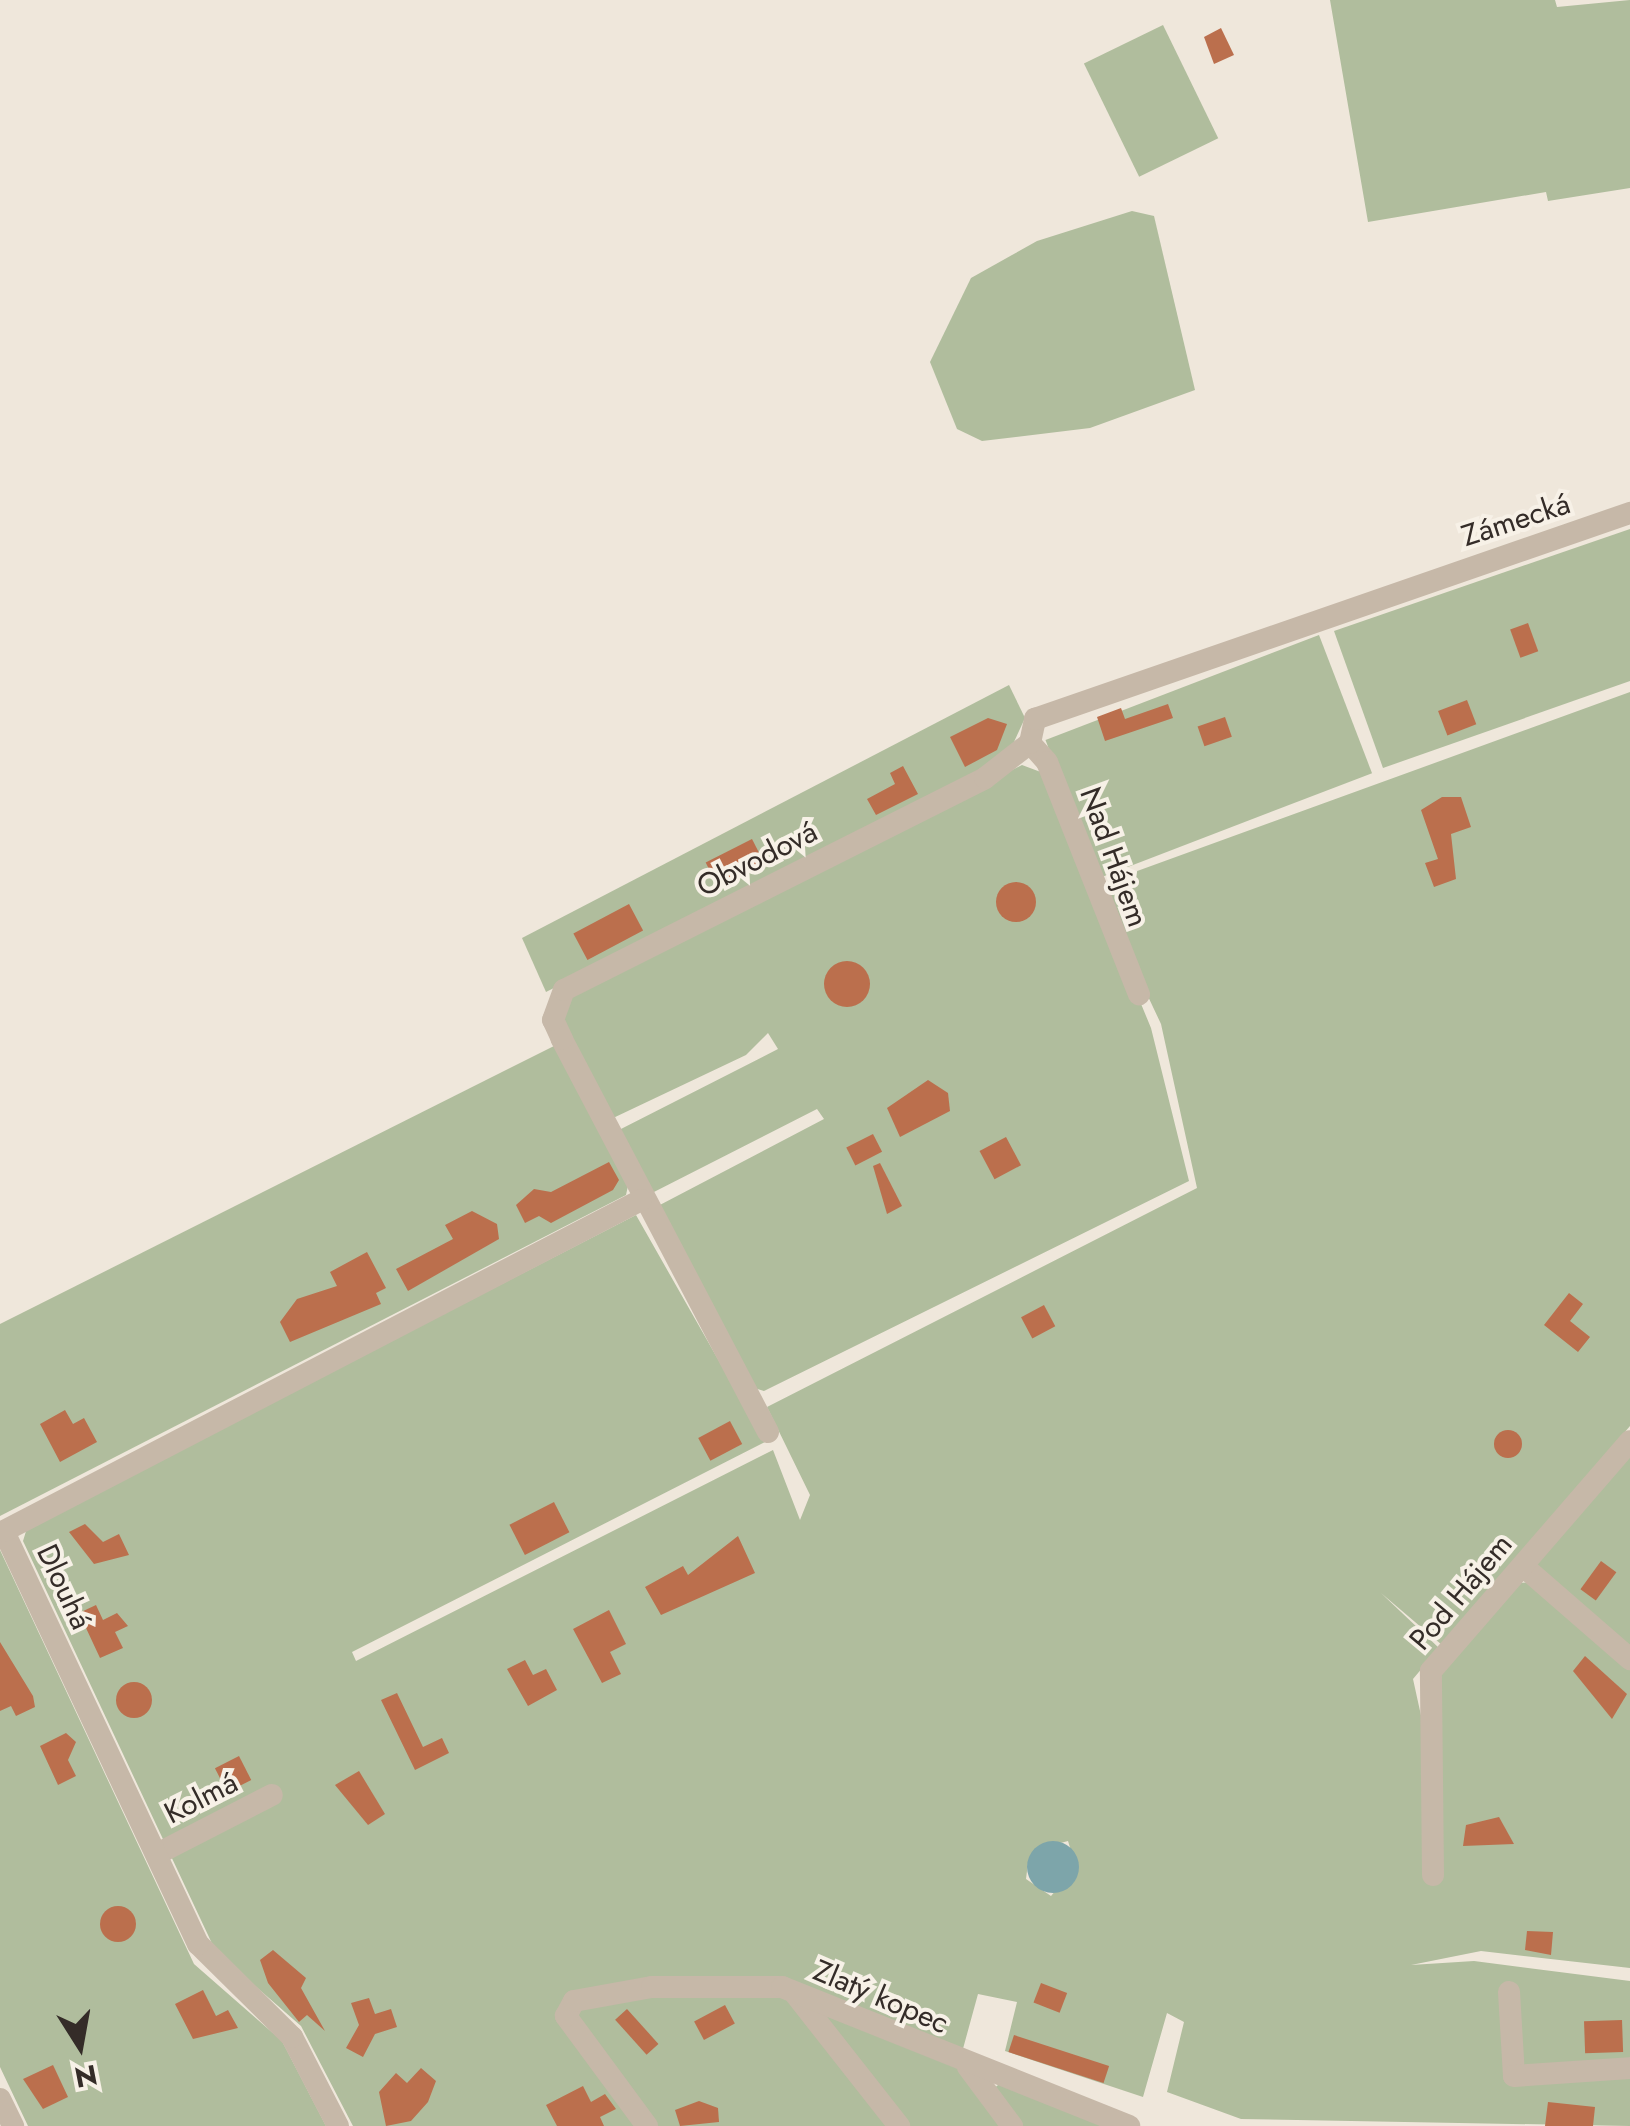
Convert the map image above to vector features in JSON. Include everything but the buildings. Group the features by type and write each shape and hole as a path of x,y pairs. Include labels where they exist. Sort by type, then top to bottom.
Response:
{"street":[{"name":"Zámecká","path":"1420,583 1630,514"},
{"name":"Obvodová","path":"768,1432 641,1200 553,1020 554,1002 985,778 1030,743 1035,718 1420,583"},
{"name":"Nad Hájem","path":"1030,743 1047,762 1139,994"},
{"name":"Dlouhá","path":"338,2126 292,2037 198,1944 2,1532 641,1200"},
{"name":"Pod Hájem","path":"1433,1874 1425,1688 1630,1441"},
{"path":"1523,1566 1630,1658"},
{"name":"Kolmá","path":"156,1854 272,1795"},
{"name":"Zlatý kopec","path":"647,2126 566,2016 574,2001 652,1986 794,1993 968,2067 1129,2126"},
{"path":"1509,1992 1514,2076 1630,2068"},
{"path":"794,1993 900,2126"},
{"path":"968,2067 1012,2126"},
{"path":"0,2099 12,2126"}],"green space":[{"path":"1330,0 1555,0 1557,7 1630,0 1630,188 1548,201 1546,192 1368,222"},
{"path":"1163,25 1218,138 1139,177 1084,64"},
{"path":"1132,211 1154,216 1195,390 1090,428 982,441 957,429 930,362 971,278 1037,241"},
{"path":"1630,529 1630,681 1383,768 1334,631"},
{"path":"1319,635 1372,773 1098,878 1045,740"},
{"path":"1009,685 1025,718 1007,757 546,992 522,938"},
{"path":"1630,692 1630,1426 1442,1645 1381,1593 1439,1648 1413,1679 1443,1816 1434,1681 1519,1583 1534,1582 1630,1666 1630,1968 1481,1951 1411,1965 1474,1961 1630,1981 1630,2126 1241,2119 1167,2092 1184,2022 1167,2013 1143,2097 1005,2051 1017,2002 978,1994 961,2056 798,1989 893,2126 353,2126 301,2026 216,1952 23,1541 27,1528 636,1215 765,1442 352,1652 356,1661 773,1450 800,1520 810,1495 767,1407 1197,1188 1161,1024 1096,886","holes":["1068,1841 1076,1867 1051,1896 1026,1879 1028,1863 1038,1849"]},
{"path":"1022,765 1046,774 1151,1028 1189,1181 764,1391 751,1387 656,1207 824,1119 817,1109 650,1194 617,1131 778,1049 768,1033 746,1055 611,1119 560,1016 567,995"},
{"path":"560,1043 629,1181 626,1195 0,1516 0,1324"},
{"path":"1630,1455 1630,1654 1531,1569"},
{"path":"0,1550 194,1964 282,2041 326,2126 28,2126 0,2067"},
{"path":"817,2006 960,2069 1005,2126 907,2126"},
{"path":"1002,2082 1112,2126 1021,2126 993,2089"}],"water":[{"path":"1053,1841 1071,1849 1079,1867 1071,1885 1053,1893 1035,1885 1027,1867 1035,1849"}]}
